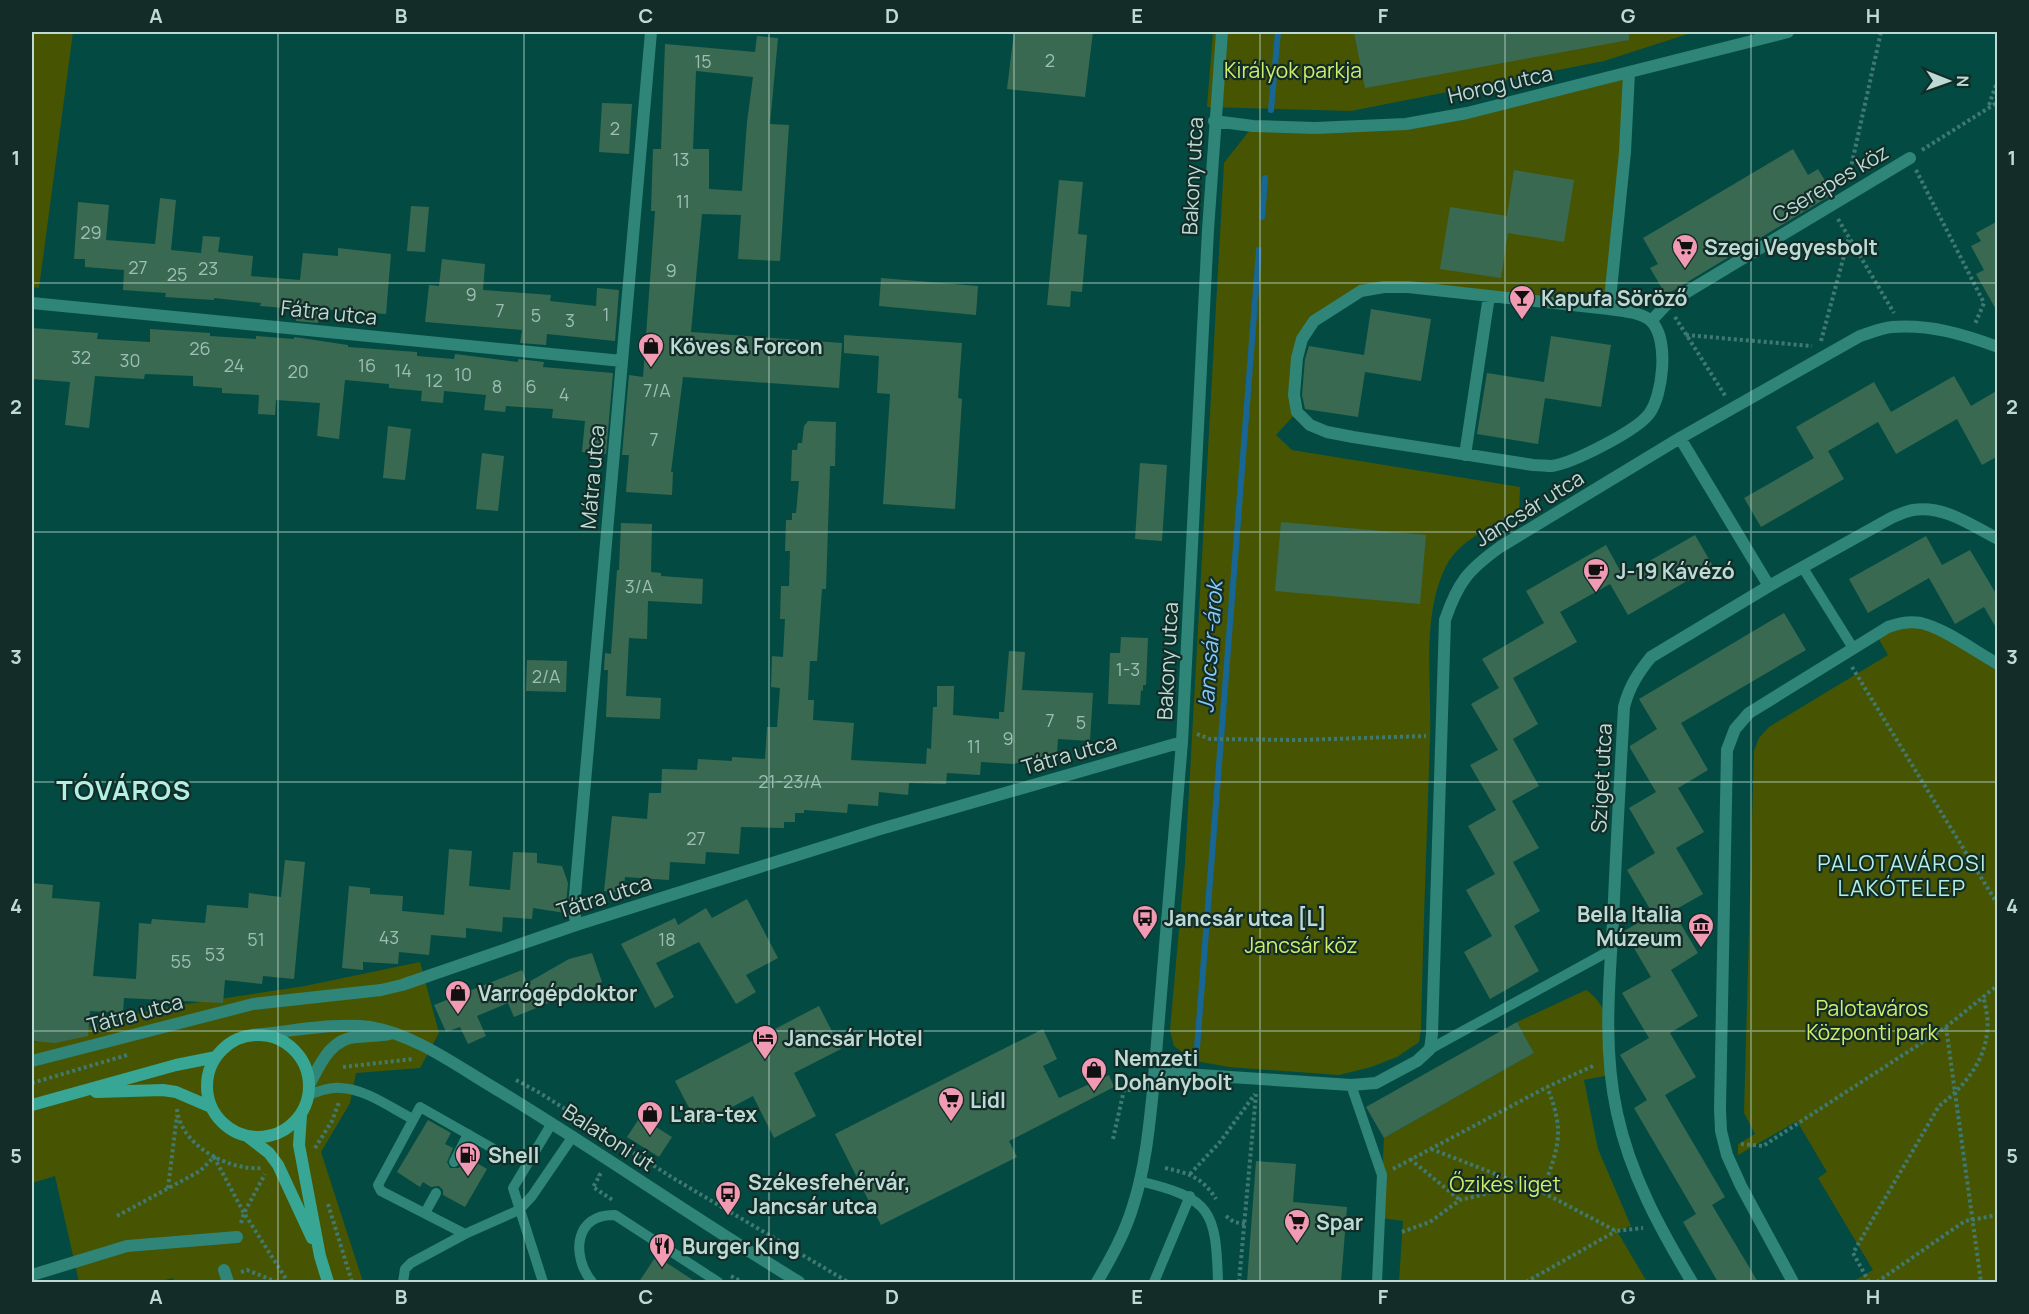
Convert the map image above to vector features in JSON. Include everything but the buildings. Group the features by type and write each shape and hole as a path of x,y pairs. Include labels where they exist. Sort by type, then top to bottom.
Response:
{"main road":[{"path":"211,1107 207,1089 212,1065 216,1057 231,1043 252,1035 274,1038 290,1046 304,1063 309,1090 301,1114 299,1145 320,1256 328,1282"},
{"path":"32,1106 176,1065 216,1057"},
{"path":"74,1093 155,1090 176,1092 211,1107 227,1126 264,1149 278,1165 320,1256"},
{"path":"243,1134 260,1136 276,1134 289,1127 301,1114"}],"street":[{"name":"Mátra utca","path":"576,925 574,907 651,32"},
{"name":"Bakony utca","path":"1097,1282 1118,1246 1134,1205 1147,1140 1155,1072 1182,742 1214,121 1222,32"},
{"name":"Horog utca","path":"1214,121 1253,126 1315,128 1406,124 1467,113 1788,32"},
{"path":"1609,309 1625,152 1629,73"},
{"name":"Cserepes köz","path":"1651,321 1667,304 1910,158"},
{"path":"1384,287 1408,287 1609,309 1632,312 1651,321 1660,336 1663,357 1658,393 1650,413 1637,427 1574,459 1552,466 1533,465 1353,437 1327,432 1310,425 1297,412 1294,395 1297,358 1302,339 1314,321 1361,291 1384,287"},
{"path":"1465,454 1489,296"},
{"name":"Fátra utca","path":"32,303 622,361"},
{"name":"Jancsár utca","path":"1430,1049 1445,620 1463,579 1478,563 1500,547 1680,438 1860,336 1890,327 1932,327 1998,346"},
{"path":"1680,438 1769,586"},
{"name":"Sziget utca","path":"1692,1282 1659,1226 1626,1149 1616,1111 1608,1059 1611,950 1624,707 1629,689 1638,673 1652,657 1769,586 1891,518 1912,510 1932,509 1953,515 1998,539"},
{"path":"1793,1282 1726,1155 1721,1131 1726,750 1735,729 1749,713 1888,627 1903,622 1934,627 1998,664"},
{"name":"Tátra utca","path":"32,1061 253,1004 381,990 402,985 576,925 877,830 1182,742"},
{"name":"Balatoni út","path":"252,1035 348,1026 370,1027 429,1049 573,1136 661,1195 799,1282"},
{"name":"Balatoni út","path":"331,1049 338,1043 355,1037 393,1034"},
{"path":"309,1090 331,1049"},
{"path":"1155,1072 1350,1085 1376,1083 1417,1061 1430,1049"},
{"path":"32,1275 127,1246 237,1237"}],"lane":[{"path":"1803,568 1849,651"},
{"path":"1430,1049 1611,950"},
{"path":"1350,1085 1382,1175 1377,1282"},
{"path":"309,1090 342,1088 364,1094 413,1119"},
{"path":"465,1234 381,1191 378,1185 420,1107 501,1153"},
{"path":"543,1282 513,1188 552,1123"},
{"path":"454,1162 468,1134"},
{"path":"403,1282 405,1269 411,1263 465,1234 519,1210 532,1197 573,1136"},
{"path":"1139,1181 1162,1186 1190,1197 1200,1204 1213,1225 1218,1282"},
{"path":"425,1213 436,1193"},
{"path":"1154,1282 1190,1197"},
{"path":"592,1282 585,1274 578,1252 579,1240 585,1228 594,1219 604,1215 615,1215 718,1282"}],"path":[{"path":"1844,197 1881,32"},
{"path":"1989,106 1998,80"},
{"path":"1975,327 1984,303 1910,158 1998,102"},
{"path":"1830,206 1894,314"},
{"path":"1686,335 1819,346 1849,237"},
{"path":"1667,304 1727,399"},
{"path":"1849,651 1998,905"},
{"path":"1210,739 1300,740 1442,736"},
{"path":"1726,1155 1738,1143 1763,1146 1946,1027 1998,985"},
{"path":"1869,1282 1853,1252 1939,1106 1956,1094 1980,1059 1988,1033 1983,996"},
{"path":"1946,1027 1981,1282"},
{"path":"301,1156 312,1152 322,1139 339,1104 343,1067 331,1049"},
{"path":"32,1083 133,1053"},
{"path":"1382,1175 1547,1087 1608,1059"},
{"path":"1542,1192 1555,1158 1560,1130 1547,1087"},
{"path":"168,1188 177,1114 176,1092"},
{"path":"1190,1174 1220,1142 1256,1094 1239,1282"},
{"path":"177,1114 192,1139 214,1157 242,1168 268,1168 244,1213 237,1237"},
{"path":"1431,1149 1542,1192 1616,1231"},
{"path":"117,1216 200,1172 214,1157"},
{"path":"214,1157 244,1213 288,1282"},
{"path":"1410,1159 1460,1200"},
{"path":"1402,1232 1430,1222 1460,1200 1523,1185"},
{"path":"325,1195 352,1282"},
{"path":"1877,1282 1965,1221 1998,1215"},
{"path":"1526,1282 1616,1231 1659,1226"},
{"path":"757,1229 848,1282"},
{"path":"226,1277 247,1270 277,1282"}],"green space":[{"path":"32,32 73,32 39,288 32,287"},
{"name":"Királyok parkja","path":"1213,32 1694,32 1604,61 1351,111 1207,107"},
{"name":"Jancsár köz","path":"1629,73 1609,309 1384,287 1337,306 1302,339 1297,412 1276,435 1292,450 1520,487 1519,513 1478,534 1459,548 1446,566 1433,606 1429,650 1430,737 1419,1042 1397,1057 1371,1067 1339,1075 1229,1067 1195,1061 1174,1046 1170,1030 1185,863 1224,163 1253,126 1406,124"},
{"name":"Palotaváros Központi park","path":"1920,623 1997,664 1997,1282 1852,1282 1873,1270 1818,1178 1827,1172 1797,1121 1738,1155 1738,1144 1755,1134 1744,1113 1754,751 1759,738 1769,727 1888,655 1876,634"},
{"path":"420,962 439,1033 420,1068 356,1073 350,1103 321,1152 363,1282 175,1282 173,1278 157,1282 79,1282 55,1176 32,1183 32,1043 154,1009 305,986"},
{"name":"Őzikés liget","path":"1586,990 1602,1007 1606,1017 1609,1040 1605,1076 1584,1080 1598,1149 1631,1226 1617,1231 1647,1282 1399,1282 1403,1221 1380,1218 1384,1138 1534,1053 1517,1022"}],"waterway":[{"name":"Jancsár-árok","path":"1271,110 1278,32"},
{"name":"Jancsár-árok","path":"1262,217 1265,178"},
{"name":"Jancsár-árok","path":"1197,1048 1259,250"}],"place":[{"name":"Szegi Vegyesbolt","path":"1685,270"},
{"name":"Kapufa Söröző","path":"1522,321"},
{"name":"Köves & Forcon","path":"651,369"},
{"name":"J-19 Kávézó","path":"1596,594"},
{"name":"Jancsár utca [L]","path":"1145,941"},
{"name":"Bella Italia Múzeum","path":"1701,949"},
{"name":"Varrógépdoktor","path":"458,1016"},
{"name":"Jancsár Hotel","path":"765,1061"},
{"name":"Nemzeti Dohánybolt","path":"1094,1093"},
{"name":"Lidl","path":"951,1123"},
{"name":"L'ara-tex","path":"650,1137"},
{"name":"Shell","path":"468,1178"},
{"name":"Székesfehérvár, Jancsár utca","path":"728,1217"},
{"name":"Spar","path":"1297,1245"},
{"name":"Burger King","path":"662,1269"}],"district":[{"name":"TÓVÁROS","path":"124,789"},
{"name":"PALOTAVÁROSI LAKÓTELEP","path":"1902,876"}]}
